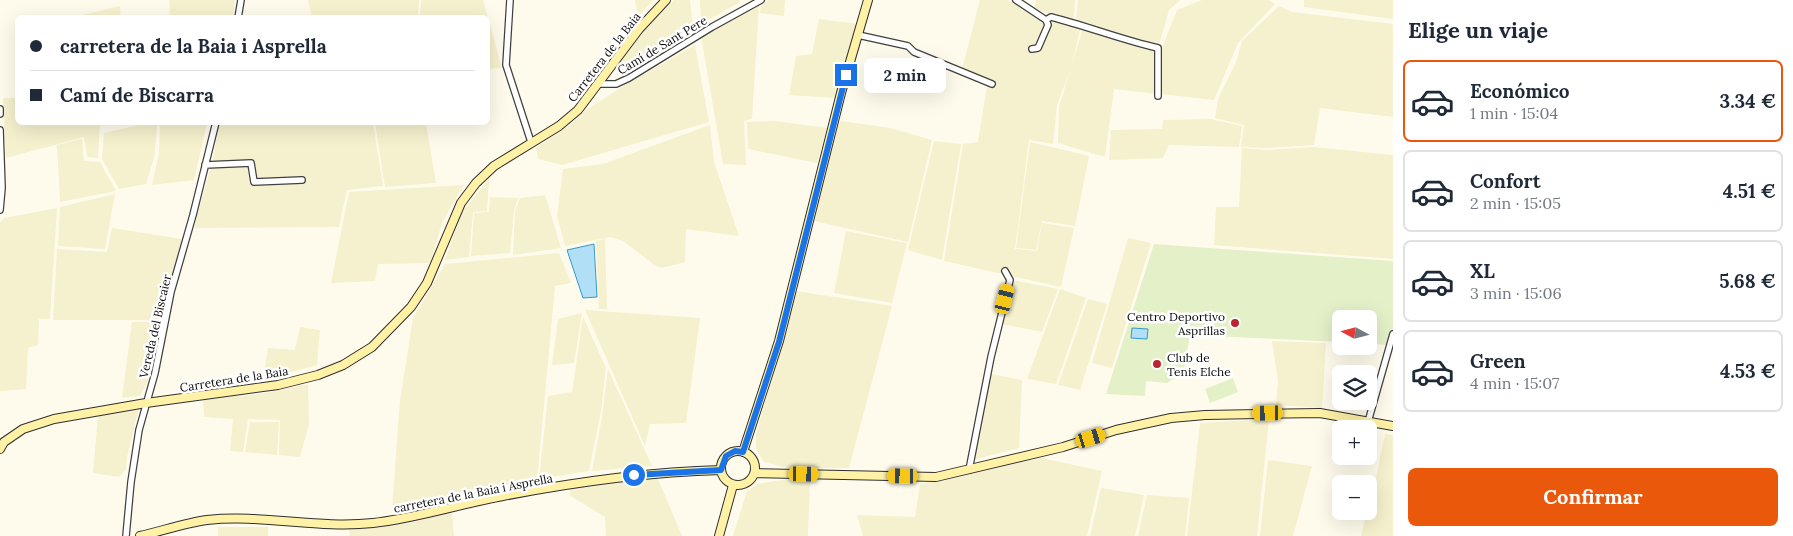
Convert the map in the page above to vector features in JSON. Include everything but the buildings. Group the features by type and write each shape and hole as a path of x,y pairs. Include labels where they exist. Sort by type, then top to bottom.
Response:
{"main road":[{"name":"Carretera de la Baia","path":"1,444 23,429 54,419 146,403 278,385 318,375 343,365 372,347 411,308 427,283 460,203 494,166 559,126 578,110 639,29 666,0"},
{"path":"743,452 779,342 841,93 868,0"},
{"path":"755,473 936,477 1170,418 1240,414 1320,414 1356,420"},
{"path":"1377,423 1393,426"},
{"path":"735,451 743,452 753,459 755,473 748,483 734,485 726,480 721,470 726,456 735,451"},
{"name":"carretera de la Baia i Asprella","path":"140,536 206,520 245,519 348,524 371,523 417,517 504,496 634,475 721,470"},
{"path":"719,536 734,485"}],"street":[{"path":"238,15 241,0"},
{"path":"510,0 506,65 531,142"},
{"name":"Camí de Sant Pere","path":"597,84 616,84 630,78 712,27 761,0"},
{"path":"1016,0 1046,20 1048,25 1038,48 1032,49"},
{"path":"1046,20 1051,17 1084,25 1125,40 1158,48 1158,96"},
{"path":"858,35 908,46 914,52 992,84"},
{"path":"0,109 0,114"},
{"name":"Vereda del Biscaier","path":"126,536 134,452 171,292 215,125"},
{"path":"0,130 2,188 0,210"},
{"path":"205,166 251,163 254,182 302,180"},
{"path":"969,470 991,357 1010,280 1005,271"},
{"path":"1369,420 1393,334"}],"shaded area":[{"path":"169,0 235,0 233,15 170,15"},
{"path":"308,0 419,0 418,15 312,15"},
{"path":"421,0 483,0 487,15 420,15"},
{"path":"635,0 653,0 638,17"},
{"path":"674,0 690,0 693,30 617,75 616,66 645,30"},
{"path":"700,0 740,0 740,2 701,24"},
{"path":"769,0 785,0 784,16 760,13 761,4"},
{"path":"980,0 1008,0 1034,14 1081,26 1071,68 1057,105 1053,144 1029,140 1015,249 1037,251 1042,223 1074,228 1061,287 944,261 963,144 978,142 988,80 962,69"},
{"path":"1036,0 1075,0 1074,19 1048,14 1035,8"},
{"path":"1078,0 1180,0 1169,10 1159,45 1126,38 1076,19"},
{"path":"1202,0 1269,0 1275,4 1238,43 1214,100 1162,94 1162,48 1177,10"},
{"path":"1304,0 1393,0 1393,19 1304,7"},
{"path":"120,6 121,15 82,15"},
{"path":"759,6 752,119 744,121 746,165 723,164 701,36"},
{"path":"1279,6 1292,12 1393,24 1393,117 1320,108 1314,145 1266,148 1241,147 1244,125 1215,118 1218,99 1236,62 1242,41"},
{"path":"819,19 857,24 836,98 789,95 796,56 812,54"},
{"path":"490,25 502,68 490,69"},
{"path":"1083,28 1122,43 1157,50 1158,94 1114,89 1105,157 1058,143 1059,107"},
{"path":"695,45 709,122 562,165 538,159 536,148 570,125 586,110"},
{"path":"3,98 15,98 15,125 100,125 98,158 87,157 84,137 6,158"},
{"path":"1211,119 1242,126 1239,147 1169,145 1163,158 1109,160 1111,130 1162,129 1163,120"},
{"path":"775,121 827,128 817,163 748,149 747,122"},
{"path":"841,121 890,128 932,140 908,242 814,221 837,125"},
{"path":"139,125 157,125 155,154 146,184 119,189 102,159 104,133"},
{"path":"160,125 207,125 194,180 152,185 159,153"},
{"path":"219,125 373,125 383,186 347,190 339,227 194,228 213,159"},
{"path":"375,125 426,125 436,183 385,187"},
{"path":"710,125 714,162 739,236 686,229 685,262 662,268 656,266 623,241 611,237 565,246 557,216 563,169 603,164"},
{"path":"82,139 84,161 100,162 116,191 60,202 57,145"},
{"path":"934,141 961,144 942,260 908,250"},
{"path":"1030,142 1089,156 1075,226 1042,221 1036,250 1016,248"},
{"path":"1314,147 1393,155 1393,259 1214,245 1216,207 1239,207 1242,148 1267,150"},
{"path":"489,179 487,211 473,212 469,257 445,260 462,212"},
{"path":"464,185 442,223 430,263 378,264 375,281 331,283 349,192"},
{"path":"115,194 105,249 58,246 60,207"},
{"path":"545,195 561,248 513,255 515,212 520,198"},
{"path":"490,197 518,198 514,211 510,253 471,256 474,213 489,212"},
{"path":"57,208 50,319 39,319 38,345 28,348 26,389 0,391 0,223 4,218"},
{"path":"112,228 182,239 161,320 53,320 57,249 107,252"},
{"path":"846,231 907,243 892,303 834,293"},
{"path":"1128,238 1151,243 1112,368 1092,363"},
{"path":"605,239 607,309 599,309 596,241"},
{"path":"559,253 571,283 555,286 537,480 470,491 392,509 400,400 413,318 445,264"},
{"path":"1012,280 1058,289 1042,332 1002,324"},
{"path":"1060,289 1086,298 1056,384 1027,379"},
{"path":"796,291 892,306 849,468 788,468 764,462 756,449 756,434"},
{"path":"1088,299 1107,304 1080,390 1058,385"},
{"path":"585,310 700,318 686,423 650,424 645,446"},
{"path":"582,313 574,363 552,365 558,319"},
{"path":"583,317 606,368 601,411 589,471 539,479 548,396 572,392"},
{"path":"132,322 161,322 147,383 140,396 122,398"},
{"path":"300,327 320,330 317,365 263,380 268,348 295,350"},
{"path":"1272,341 1326,343 1322,408 1276,405 1278,381"},
{"path":"608,369 652,466 592,471 602,417"},
{"path":"991,374 1022,380 1019,448 972,460"},
{"path":"308,384 309,424 300,457 279,455 280,420 248,419 243,452 230,451 233,419 204,417 203,399 266,393"},
{"path":"139,408 127,457 126,469 119,477 93,473 98,416"},
{"path":"1269,419 1257,536 1187,536 1200,423"},
{"path":"250,422 279,422 277,455 245,452"},
{"path":"1385,434 1393,435 1393,536 1361,536 1365,520 1377,520 1376,475"},
{"path":"1041,458 1102,471 1087,536 863,536 857,515 915,517 920,484"},
{"path":"1268,460 1312,466 1293,536 1260,536"},
{"path":"658,479 682,536 606,536 605,517 569,495 571,489 608,483"},
{"path":"781,480 810,481 808,536 733,536 747,491 757,484"},
{"path":"1101,488 1144,495 1135,536 1090,536"},
{"path":"1147,495 1189,498 1185,536 1138,536"},
{"path":"452,512 454,536 350,536 349,529 401,523"},
{"path":"218,527 268,527 268,536 218,536"}],"green space":[{"name":"Centro Deportivo Asprillas","path":"1154,244 1393,261 1393,329 1389,345 1378,344 1378,310 1332,310 1332,342 1190,335 1184,368 1188,375 1180,378 1178,376 1167,383 1146,381 1145,396 1106,394"},
{"path":"1233,378 1238,392 1210,403 1205,389"}],"water":[{"path":"594,244 597,297 583,298 567,250"},
{"path":"1132,328 1148,329 1147,339 1131,338"}],"place":[{"name":"Centro Deportivo Asprillas","path":"1235,323"},
{"name":"Club de Tenis Elche","path":"1157,364"}],"route":[{"path":"634,475 721,470 726,456 735,451 743,452 779,342 846,75"}]}
